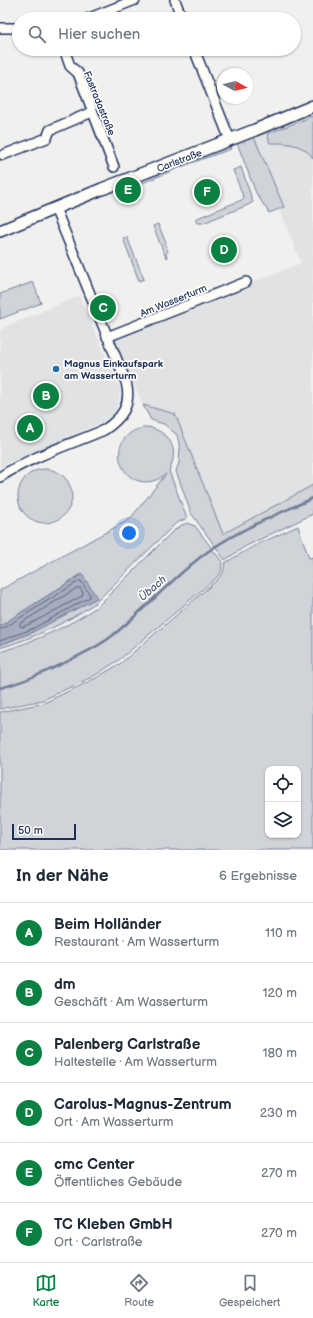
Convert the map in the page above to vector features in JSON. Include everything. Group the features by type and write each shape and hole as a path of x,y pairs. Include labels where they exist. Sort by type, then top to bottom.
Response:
{"main road":[{"name":"Carlstraße","path":"0,231 313,106"}],"street":[{"path":"105,12 135,0"},
{"path":"175,0 179,12"},
{"path":"0,28 12,28"},
{"name":"Fastradastraße","path":"66,56 70,66 78,73 114,167"},
{"path":"197,56 230,140"},
{"path":"3,156 47,138 50,130 92,112"},
{"path":"0,477 12,469 45,453 104,430 123,414 127,404 129,392 126,382 55,208"},
{"name":"Am Wasserturm","path":"107,337 246,282"}],"shaded area":[{"path":"313,113 313,485 223,534 175,414 143,405 113,338 301,263 250,138"},
{"path":"313,116 313,158 304,149 294,145 270,143 267,134"},
{"path":"254,137 284,207 269,213 256,193 237,143"},
{"path":"230,146 231,149 186,165 140,184 138,180"},
{"path":"241,167 253,202 203,223 197,223 195,219 244,199 233,170"},
{"path":"158,224 168,251 166,253 166,258 153,226"},
{"path":"127,237 144,279 139,281 123,238"},
{"path":"33,282 41,303 0,319 0,294"},
{"name":"Magnus Einkaufspark am Wasserturm","path":"79,296 120,388 116,410 110,417 101,423 8,463 0,468 0,331 5,327"},
{"path":"143,405 175,414 223,534 313,485 313,514 246,546 225,560 191,513 176,471 179,463 180,448 177,435 164,424 151,420"},
{"path":"149,427 163,434 168,438 171,444 173,456 169,471 187,518 175,524 95,603 73,617 49,629 25,640 0,648 0,645 33,632 81,574 0,626 0,590 130,519 166,474 153,481 141,481 131,477 124,469 120,459 120,448 125,438 134,431"},
{"path":"45,469 55,471 64,477 70,486 72,496 70,506 64,515 55,521 45,523 35,521 26,515 20,506 18,496 20,486 26,477 35,471"},
{"path":"187,523 195,526 222,562 221,572 215,579 119,660 94,676 43,700 0,709 0,652 51,633 87,614 98,606 171,533"},
{"path":"298,526 309,558 313,557 313,850 0,850 0,712 44,703 96,678 121,663 217,580 223,573 225,563 254,546"}],"water":[{"path":"82,574 97,598 33,632 0,645 0,626"}],"waterway":[{"name":"Übach","path":"0,688 39,675 99,645 123,627 187,568 211,549 254,525 313,498"}],"place":[{"name":"cmc Center","path":"128,190"},
{"name":"TC Kleben GmbH","path":"207,192"},
{"name":"Carolus-Magnus-Zentrum","path":"224,250"},
{"name":"Palenberg Carlstraße","path":"103,308"},
{"name":"Magnus Einkaufspark am Wasserturm","path":"56,369"},
{"name":"dm","path":"46,396"},
{"name":"Beim Holländer","path":"30,428"}]}
